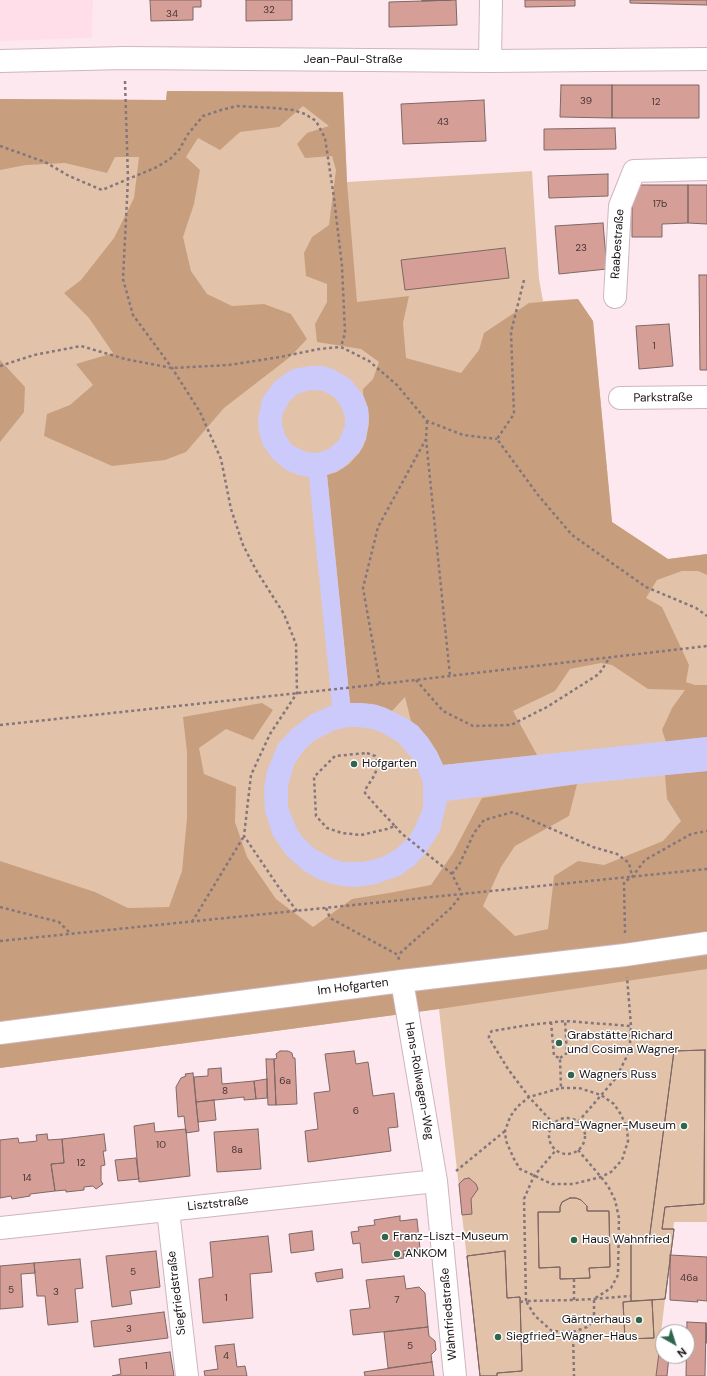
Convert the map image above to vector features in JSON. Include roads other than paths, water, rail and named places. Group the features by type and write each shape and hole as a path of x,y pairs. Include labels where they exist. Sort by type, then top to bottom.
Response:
{"street":[{"path":"490,61 491,0"},
{"name":"Jean-Paul-Straße","path":"0,61 125,58 490,61 707,59"},
{"name":"Raabestraße","path":"615,297 620,206 634,171 707,170"},
{"name":"Parkstraße","path":"620,398 707,397"},
{"name":"Im Hofgarten","path":"0,1033 402,981 626,955 707,943"},
{"name":"Hans-Rollwagen-Weg","path":"402,981 436,1181"},
{"name":"Lisztstraße","path":"0,1228 436,1181"},
{"name":"Wahnfriedstraße","path":"436,1181 455,1376"},
{"name":"Siegfriedstraße","path":"168,1210 187,1376"}],"water":[{"path":"323,366 333,369 350,379 363,395 368,408 369,417 366,439 359,453 343,468 327,475 350,703 377,705 386,708 418,726 437,752 443,765 707,737 707,771 577,784 447,801 440,831 425,854 416,864 401,875 376,884 357,887 329,883 304,871 287,856 273,836 265,811 264,789 267,771 278,744 292,729 310,715 332,705 309,477 298,475 286,470 272,458 263,445 259,432 258,420 262,399 274,382 293,369","holes":["310,390 323,391 334,397 341,406 345,417 345,425 339,440 329,449 317,453 306,452 292,445 285,435 282,425 282,415 289,402 297,394","348,727 372,729 381,732 399,743 415,762 423,783 423,808 414,829 408,838 395,850 380,858 363,862 343,862 333,859 315,849 302,837 296,827 288,807 288,786 294,765 299,757 315,740 335,730"]}],"place":[{"name":"Hofgarten","path":"354,764"},
{"name":"Grabstätte Richard und Cosima Wagner","path":"559,1043"},
{"name":"Wagners Russ","path":"571,1075"},
{"name":"Richard-Wagner-Museum","path":"684,1126"},
{"name":"Franz-Liszt-Museum","path":"385,1237"},
{"name":"Haus Wahnfried","path":"574,1240"},
{"name":"ANKOM","path":"397,1254"},
{"name":"Gärtnerhaus","path":"639,1320"},
{"name":"Siegfried-Wagner-Haus","path":"498,1337"}]}
